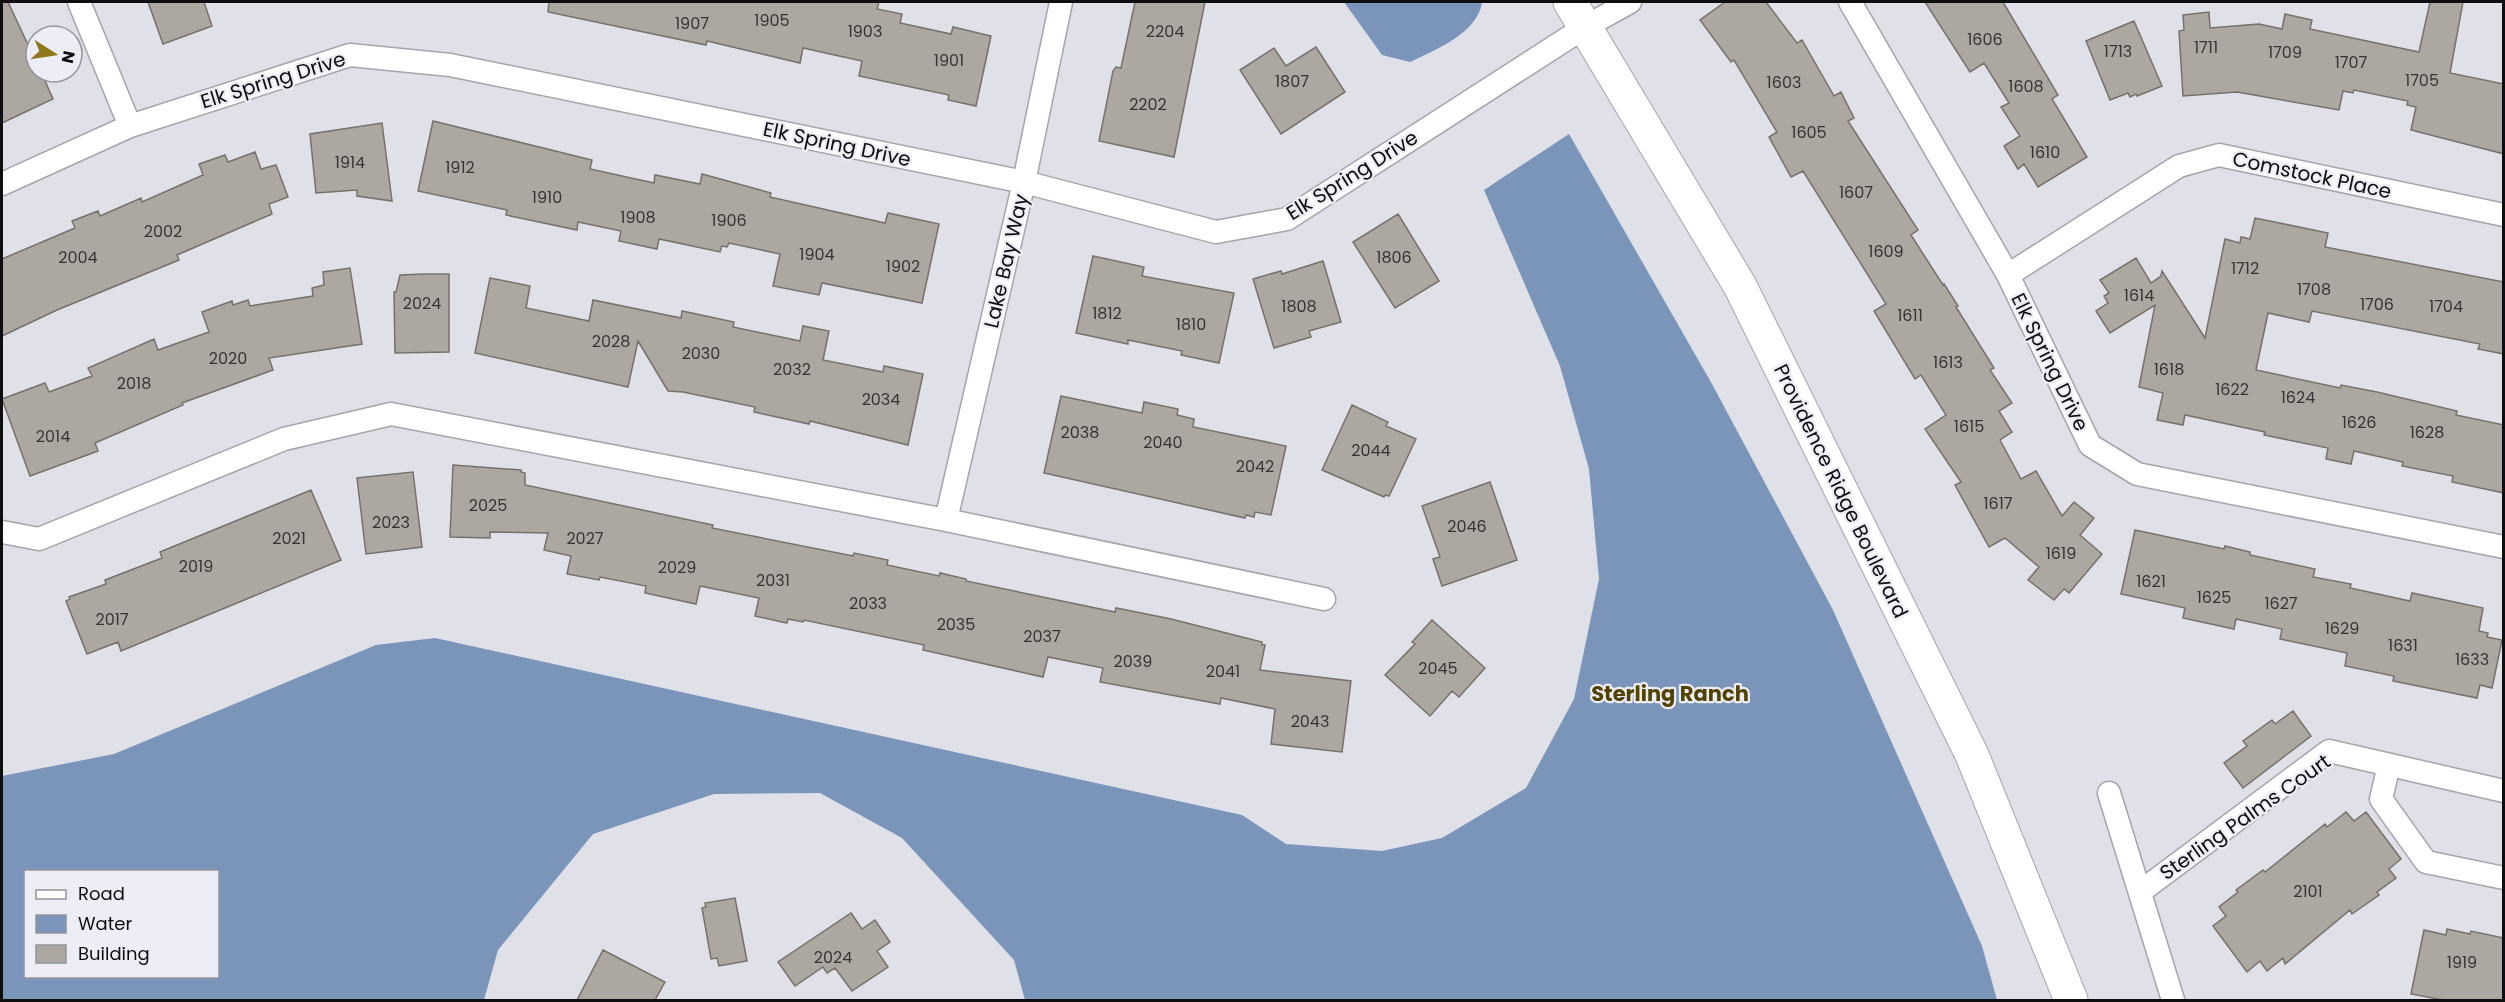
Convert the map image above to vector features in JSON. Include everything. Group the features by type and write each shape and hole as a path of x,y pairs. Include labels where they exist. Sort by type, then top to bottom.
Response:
{"street":[{"path":"79,2 130,126"},
{"name":"Lake Bay Way","path":"946,520 1024,182 1061,2"},
{"name":"Elk Spring Drive","path":"2,184 130,126 350,55 450,65 1024,182 1216,232 1287,219 1577,14 1630,2"},
{"name":"Elk Spring Drive","path":"1850,2 2008,275 2090,445 2138,474 2504,547"},
{"name":"Providence Ridge Boulevard","path":"1577,14 1740,286 1972,755 2072,1000"},
{"name":"Comstock Place","path":"2008,275 2179,166 2219,155 2504,215"},
{"path":"2,532 39,539 284,439 391,414 946,520 1324,599"},
{"name":"Sterling Palms Court","path":"2139,892 2329,752 2504,791"},
{"path":"2389,765 2381,799 2426,862 2504,878"},
{"name":"Sterling Palms Court","path":"2109,793 2173,1000"}],"water":[{"path":"1344,2 1482,2 1473,23 1464,31 1443,46 1410,62 1382,55"},
{"path":"1569,134 1712,384 1833,610 1982,946 1997,1000 1025,1000 1014,960 902,838 820,793 714,794 593,834 498,950 484,1000 2,1000 2,776 114,754 376,645 435,638 1242,815 1286,844 1382,851 1442,838 1526,788 1574,699 1599,579 1589,469 1560,366 1484,190"}],"building":[{"path":"2,2 8,2 24,36 24,84 46,84 53,99 2,123"},
{"path":"148,2 204,2 212,26 163,44"},
{"path":"549,2 879,2 877,9 902,14 900,23 951,34 953,27 991,36 976,106 948,100 949,95 859,76 862,61 803,48 800,63 707,41 706,45 548,12"},
{"path":"1135,2 1205,2 1174,157 1099,141 1113,71 1116,67 1121,68"},
{"path":"1725,2 1766,2 1797,43 1802,40 1834,96 1841,92 1854,118 1848,121 1918,230 1911,235 1958,306 1956,307 1994,368 1990,370 2012,403 1999,411 2012,432 2000,440 2021,479 2036,471 2062,516 2074,502 2094,518 2080,535 2102,554 2069,593 2064,589 2054,600 2028,580 2039,567 2005,538 1989,547 1955,485 1961,482 1925,429 1946,415 1921,375 1915,379 1874,311 1886,304 1803,171 1791,177 1769,137 1777,132 1734,60 1731,62 1700,20"},
{"path":"1925,2 2003,2 2058,95 2052,99 2087,157 2038,187 2024,164 2018,169 2004,146 2020,136 2001,107 2009,103 1984,63 1970,72"},
{"path":"2430,2 2463,2 2450,73 2504,84 2504,154 2411,130 2416,107 2407,105 2408,101 2354,90 2353,93 2343,91 2339,110 2237,92 2183,96 2179,31 2184,30 2183,15 2209,12 2210,28 2259,24 2282,29 2285,14 2312,20 2310,29 2419,52"},
{"path":"2134,21 2162,86 2137,96 2136,94 2130,97 2128,93 2110,100 2086,41"},
{"path":"1316,47 1345,92 1281,134 1240,70 1274,48 1286,66"},
{"path":"433,121 592,160 590,169 654,183 655,175 700,184 702,174 771,193 770,197 885,223 888,213 939,224 922,303 822,283 819,295 773,286 780,254 729,243 727,247 722,246 720,252 659,239 657,249 619,241 621,231 578,222 577,230 506,215 507,210 418,191"},
{"path":"382,123 392,201 357,196 357,190 316,193 310,134"},
{"path":"255,152 261,169 276,165 288,197 269,204 272,214 177,255 179,260 57,310 2,336 2,259 75,228 72,221 98,211 100,216 141,198 142,202 203,175 199,164 225,155 228,162"},
{"path":"1398,214 1439,281 1395,308 1353,242"},
{"path":"2255,218 2328,233 2325,247 2504,282 2504,354 2478,349 2480,344 2312,311 2309,322 2268,313 2256,370 2340,388 2341,385 2377,392 2457,411 2456,415 2504,425 2504,493 2452,482 2453,476 2402,466 2403,462 2354,451 2351,464 2326,459 2328,448 2185,415 2183,425 2157,420 2163,393 2139,387 2155,305 2110,333 2096,311 2108,303 2104,296 2109,293 2100,280 2136,258 2151,283 2161,276 2162,271 2205,338 2225,239 2240,243 2241,237 2250,239"},
{"path":"1093,256 1144,267 1142,276 1234,293 1219,363 1181,355 1182,351 1128,340 1128,344 1076,333"},
{"path":"1323,261 1341,322 1309,331 1311,337 1274,348 1253,279 1281,271 1282,274"},
{"path":"350,268 362,344 269,358 273,370 182,403 183,405 95,443 98,451 30,476 2,399 45,383 49,392 92,376 88,368 154,339 158,350 209,332 202,312 232,301 233,305 248,300 250,306 313,296 312,288 324,285 323,272"},
{"path":"449,274 449,352 395,353 394,292 396,292 400,275"},
{"path":"490,278 530,286 526,308 589,321 593,300 681,318 682,311 734,322 733,327 800,341 803,326 829,331 823,360 883,372 884,366 923,374 908,445 810,421 809,424 754,412 755,407 668,391 638,341 628,387 475,353"},
{"path":"1061,396 1142,413 1144,402 1178,409 1177,415 1194,419 1193,427 1286,446 1271,515 1255,512 1254,517 1246,515 1245,518 1044,473"},
{"path":"1352,405 1388,422 1386,426 1416,439 1389,496 1384,497 1322,470"},
{"path":"453,465 521,470 525,473 525,485 713,525 712,528 853,556 854,553 888,560 887,565 939,576 940,573 966,579 966,581 1115,612 1116,608 1171,619 1262,642 1262,645 1265,645 1260,670 1351,681 1342,752 1271,744 1275,709 1221,698 1220,704 1100,682 1103,668 1048,657 1043,677 923,650 924,645 804,620 803,622 788,619 787,623 755,616 759,598 700,586 696,604 645,593 646,586 600,577 599,580 567,574 571,556 544,550 548,533 490,532 490,538 450,537"},
{"path":"413,472 422,547 366,554 357,478"},
{"path":"1490,482 1517,560 1442,586 1433,559 1440,557 1422,506"},
{"path":"311,490 341,560 121,651 118,642 87,654 66,601 70,599 69,597 106,584 105,580 162,558 160,552"},
{"path":"2135,530 2224,549 2225,546 2250,552 2250,555 2315,569 2313,577 2351,584 2350,588 2410,601 2412,593 2483,608 2479,631 2488,633 2487,637 2502,640 2492,688 2480,685 2477,698 2393,681 2394,676 2345,666 2347,653 2280,639 2282,629 2236,619 2234,629 2183,618 2185,608 2121,594"},
{"path":"1432,620 1485,668 1459,697 1452,691 1430,716 1385,675 1415,644 1412,642"},
{"path":"2293,711 2311,736 2243,788 2224,763 2247,746 2243,741 2272,720 2275,724"},
{"path":"2346,812 2354,821 2366,812 2401,859 2389,869 2396,878 2377,892 2379,895 2352,914 2350,910 2285,964 2283,958 2267,971 2260,961 2247,972 2213,926 2226,916 2219,907 2238,892 2236,890 2263,870 2265,872 2325,824 2327,827"},
{"path":"735,898 747,961 719,966 717,958 711,959 702,908 706,907 705,903"},
{"path":"851,913 862,929 875,920 890,942 877,951 888,967 852,991 835,968 827,973 823,967 795,986 778,962"},
{"path":"2447,929 2504,938 2504,1000 2443,1000 2411,994 2424,930 2446,935"},
{"path":"603,950 665,982 655,1000 577,1000"}],"district":[{"name":"Sterling Ranch","path":"1670,693"}]}
